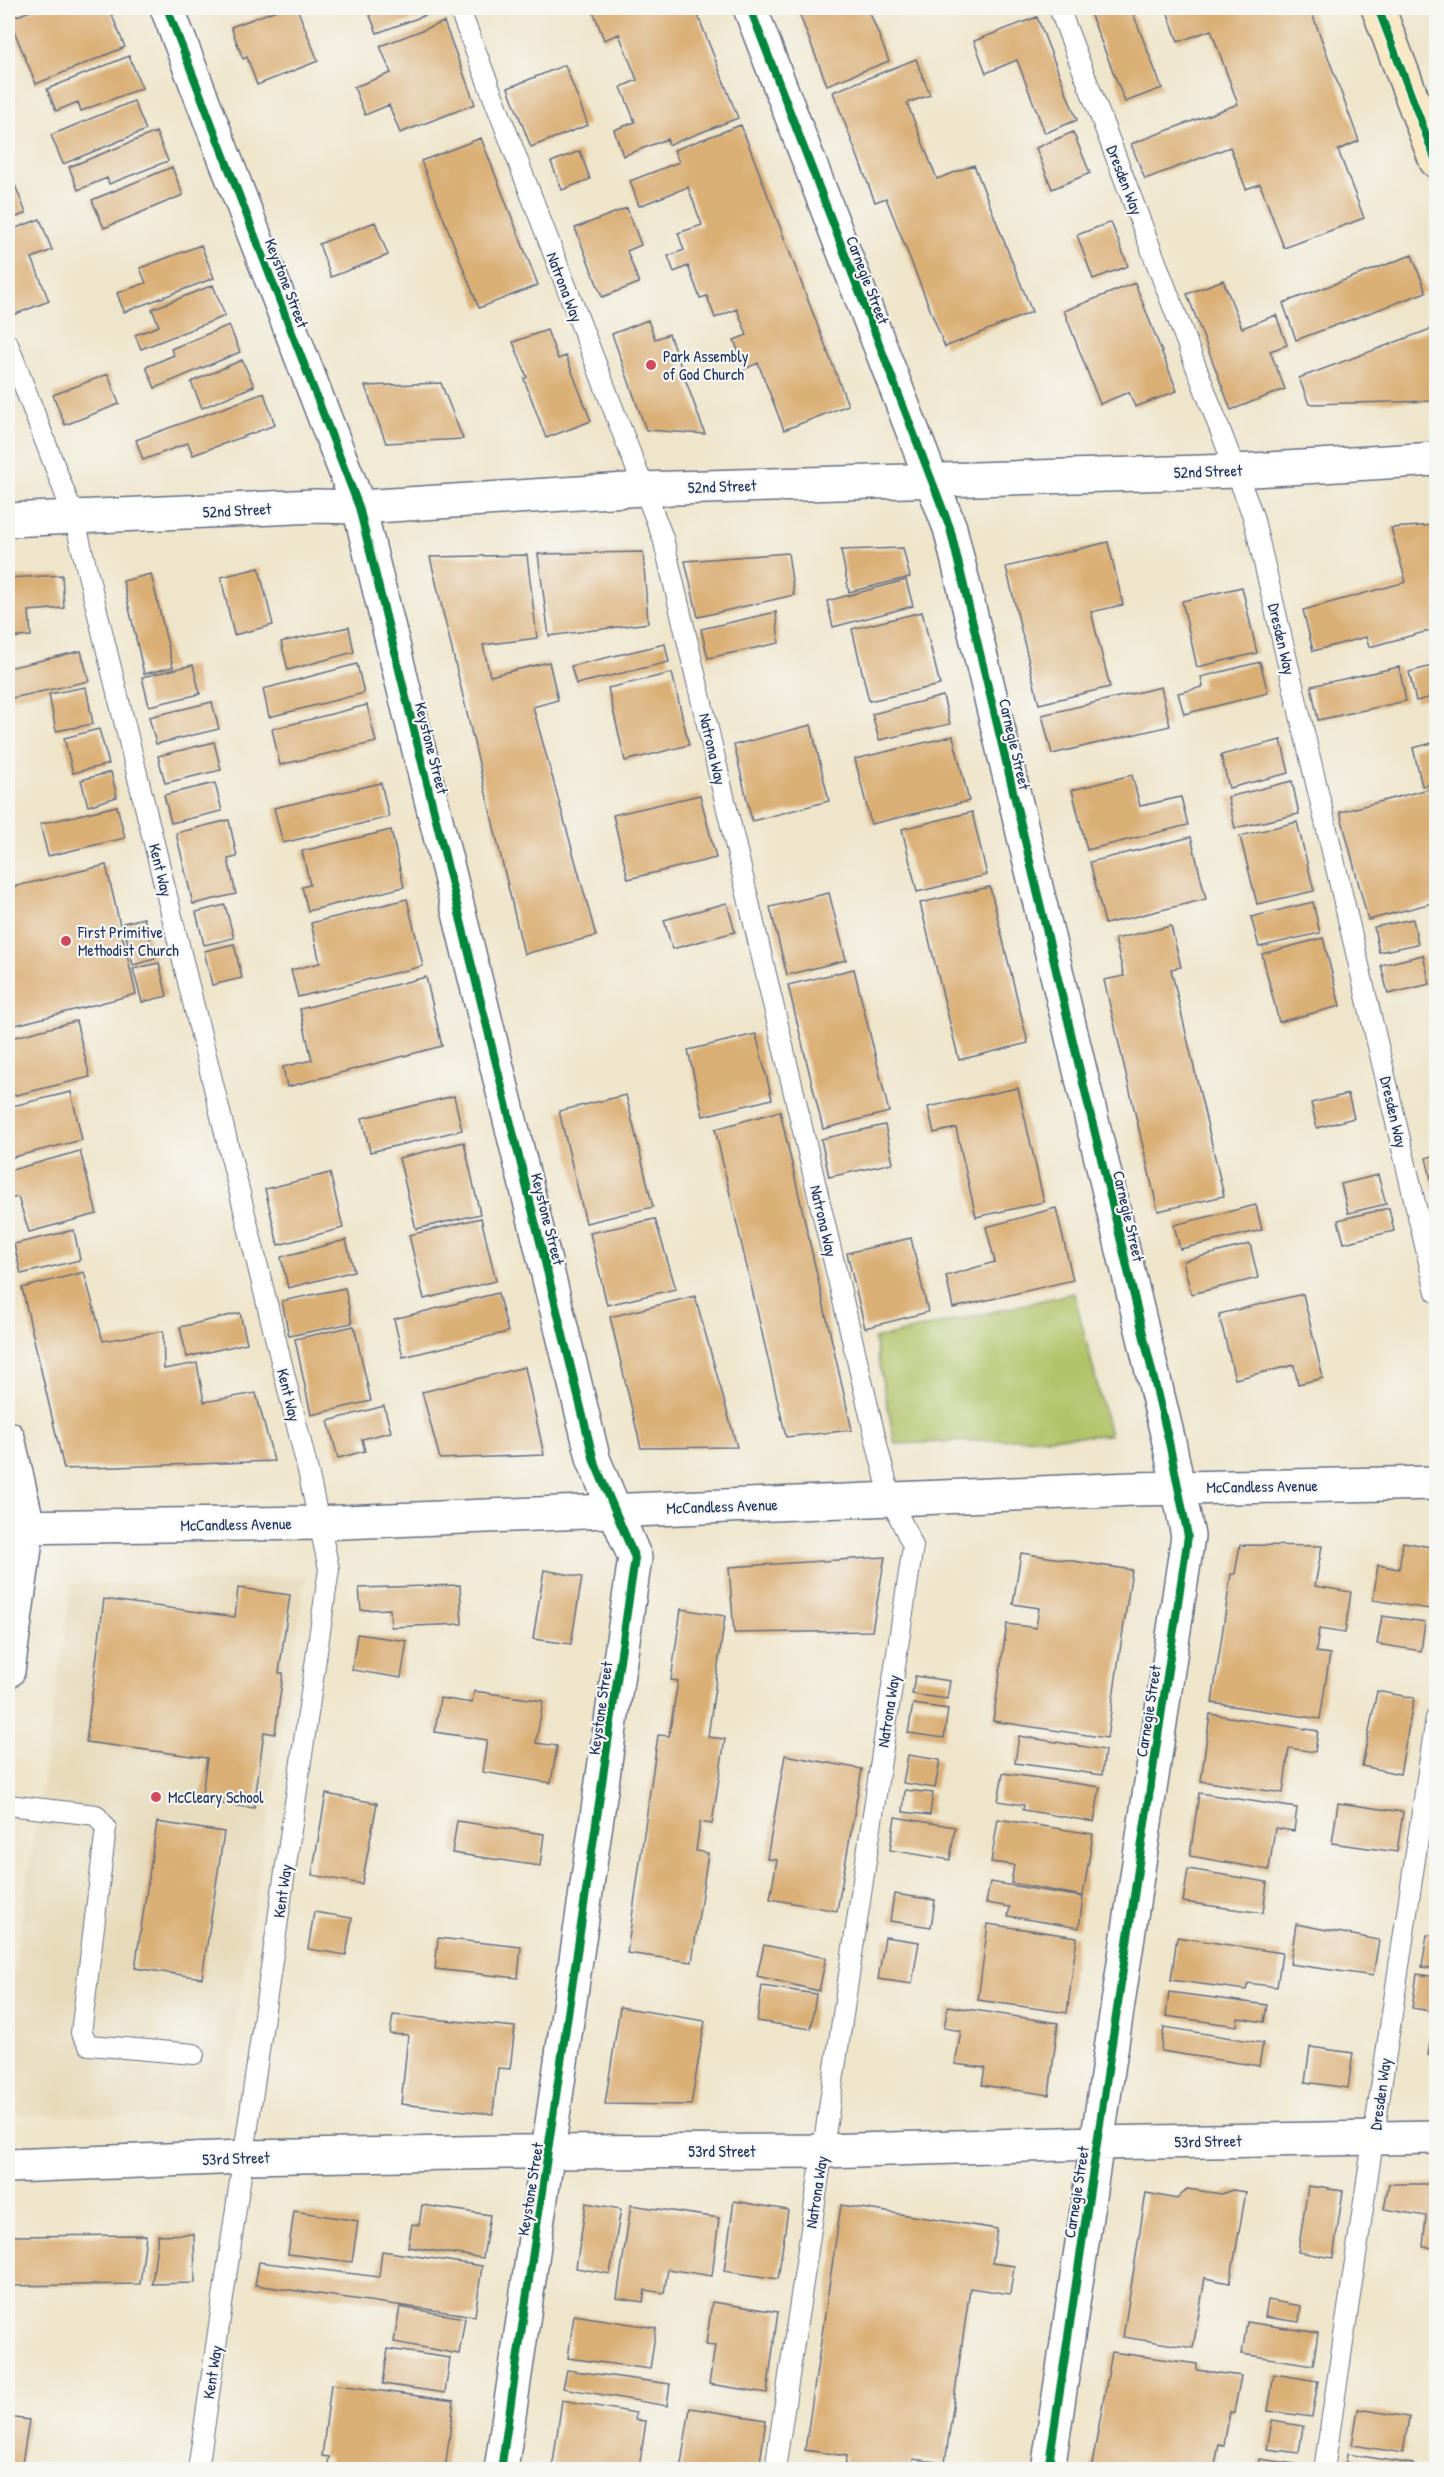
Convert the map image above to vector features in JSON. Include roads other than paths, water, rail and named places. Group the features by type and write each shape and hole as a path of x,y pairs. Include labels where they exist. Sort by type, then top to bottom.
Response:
{"main road":[{"path":"1378,8 1434,148"}],"street":[{"name":"Keystone Street","path":"167,8 359,507 594,1461 635,1558 550,2152 501,2469"},
{"name":"Carnegie Street","path":"750,8 950,528 1180,1488 1188,1536 1048,2469"},
{"name":"52nd Street","path":"8,520 316,506 359,507 642,489 1236,471 1437,459"},
{"path":"8,1438 18,1526 8,1671"},
{"name":"McCandless Avenue","path":"18,1526 319,1523 1180,1488 1437,1483"},
{"name":"53rd Street","path":"8,2166 244,2157 550,2152 822,2151 1437,2137"}],"lane":[{"name":"Natrona Way","path":"459,8 642,489 663,538 891,1500 913,1546 775,2469"},
{"name":"Dresden Way","path":"1059,8 1253,516 1437,1292"},
{"name":"Kent Way","path":"8,344 74,517 329,1569 198,2469"},
{"name":"Dresden Way","path":"1324,2469 1437,1718"},
{"path":"8,1805 96,1815 105,1828 81,2033 89,2045 194,2054"}],"place":[{"name":"Park Assembly of God Church","path":"651,365"},
{"name":"First Primitive Methodist Church","path":"66,941"},
{"name":"McCleary School","path":"156,1797"}]}
